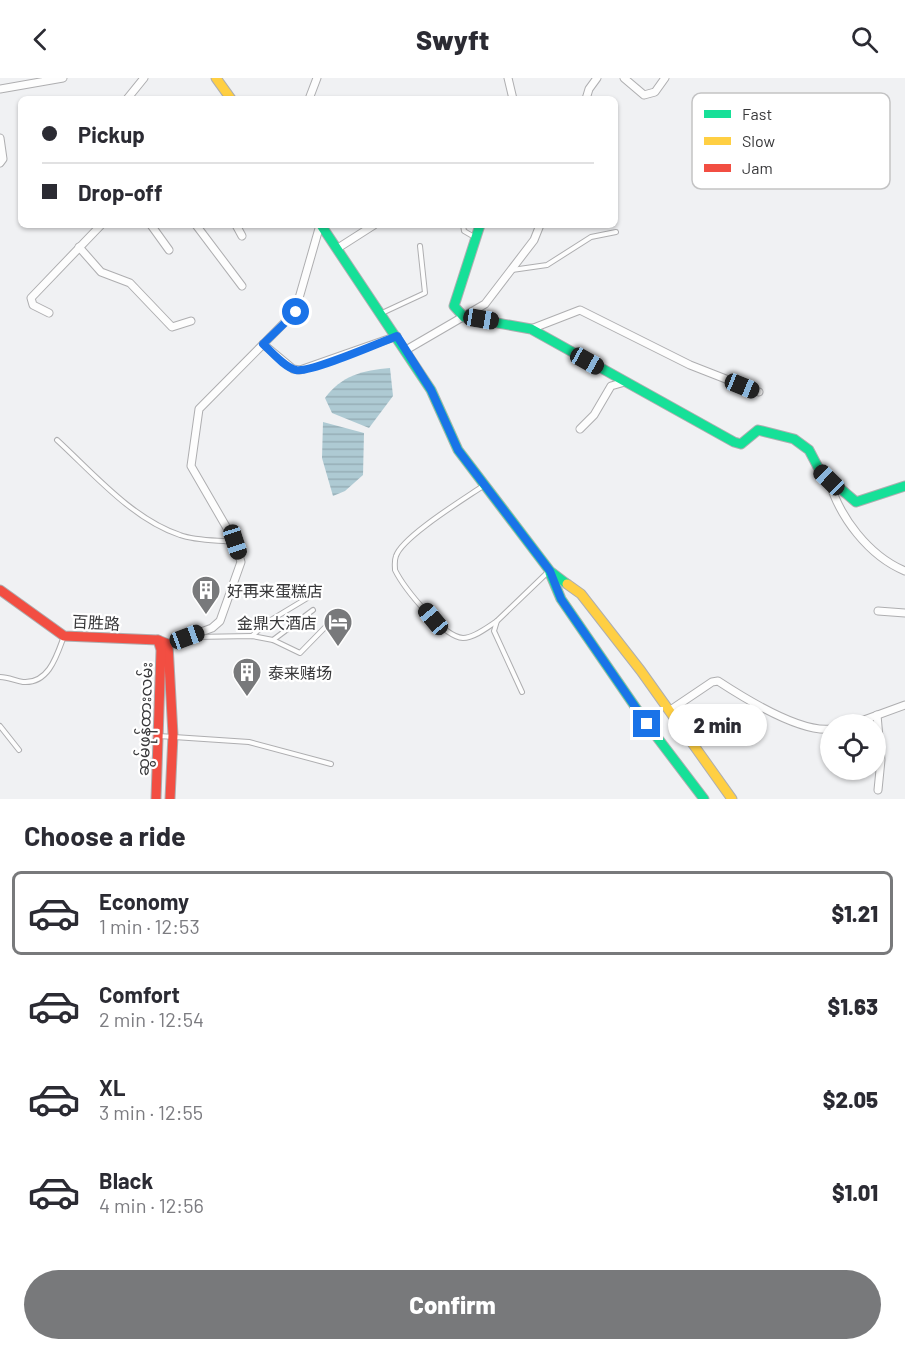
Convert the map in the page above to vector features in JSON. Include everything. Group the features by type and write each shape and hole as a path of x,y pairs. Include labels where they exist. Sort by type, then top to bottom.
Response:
{"main road":[{"path":"216,78 227,96"},
{"path":"322,228 338,248 431,390 458,450 483,486 550,571 581,594 732,799"},
{"path":"479,228 454,306 456,311 464,317 531,329 734,442 741,444 758,430 794,439 808,450 820,471 856,502 905,486"},
{"path":"550,571 561,599 647,724 704,799"},
{"name":"百胜路","path":"0,590 64,636 162,645"},
{"name":"ဆွမ်ဖုန်ထားလမ်း","path":"162,645 173,735 170,799"},
{"name":"ဆွမ်ဖုန်ထားလမ်း","path":"156,799 162,645"}],"street":[{"path":"0,89 63,78"},
{"path":"129,96 144,78"},
{"path":"310,96 316,78"},
{"path":"508,78 512,96"},
{"path":"587,96 597,78"},
{"path":"624,78 644,95 655,92 665,78"},
{"path":"0,138 3,159 0,163"},
{"path":"49,313 33,305 31,298 98,228"},
{"path":"153,228 169,250"},
{"path":"198,228 242,286"},
{"path":"238,228 242,237"},
{"path":"162,645 212,628 220,621 241,562 235,542 191,466 199,409 296,312 319,228"},
{"path":"338,248 369,228"},
{"path":"406,351 485,304 534,240 539,228"},
{"path":"79,247 101,272 130,283 172,327 190,321"},
{"path":"531,329 580,310 690,365 759,392"},
{"path":"263,344 293,369 300,370 397,336"},
{"path":"580,429 594,415 611,386 625,382"},
{"path":"829,480 835,501 870,548 892,566 905,571"},
{"path":"878,611 905,613"},
{"path":"669,711 712,682 718,681 766,710 820,728"},
{"path":"882,714 905,705"},
{"path":"878,790 879,780"}],"lane":[{"path":"464,228 464,231 476,238"},
{"path":"511,270 547,265 591,237 616,232"},
{"path":"382,314 425,294 420,246"},
{"path":"57,440 128,505 155,523 181,536 235,542"},
{"path":"483,486 400,548 396,556 395,570 399,579 433,619 454,635 471,636 497,621 550,571"},
{"path":"252,636 266,623 309,597"},
{"path":"273,640 313,610"},
{"path":"187,637 252,636 273,640 300,652 341,610"},
{"path":"497,621 494,631 522,692"},
{"path":"0,677 21,682 40,678 53,666 64,636"},
{"path":"0,726 19,750"},
{"path":"158,736 173,735 249,742 331,764"}],"water":[{"path":"390,368 393,396 369,428 332,413 325,398 338,384 345,379 371,370"},
{"path":"323,422 364,433 363,475 345,491 333,496 322,458"}],"traffic: fast":[{"path":"323,228 431,390 458,450 550,571 567,584"},
{"path":"479,228 454,306 464,317 531,329 734,442 741,444 758,430 794,439 809,450 820,471 856,502 905,486"},
{"path":"550,573 561,599 647,724 704,799"}],"traffic: slow":[{"path":"216,78 229,96"},
{"path":"567,584 581,594 641,671 732,799"}],"traffic: jam":[{"path":"0,590 64,636 158,640 168,644 173,735 170,799"},
{"path":"156,799 161,650 158,640"}],"place":[{"name":"好再来蛋糕店","path":"206,616"},
{"name":"金鼎大酒店","path":"338,648"},
{"name":"泰来赌场","path":"247,698"}],"route":[{"path":"296,312 263,344 293,369 300,370 322,364 397,336 431,390 458,450 550,571 561,599 647,724"}]}
